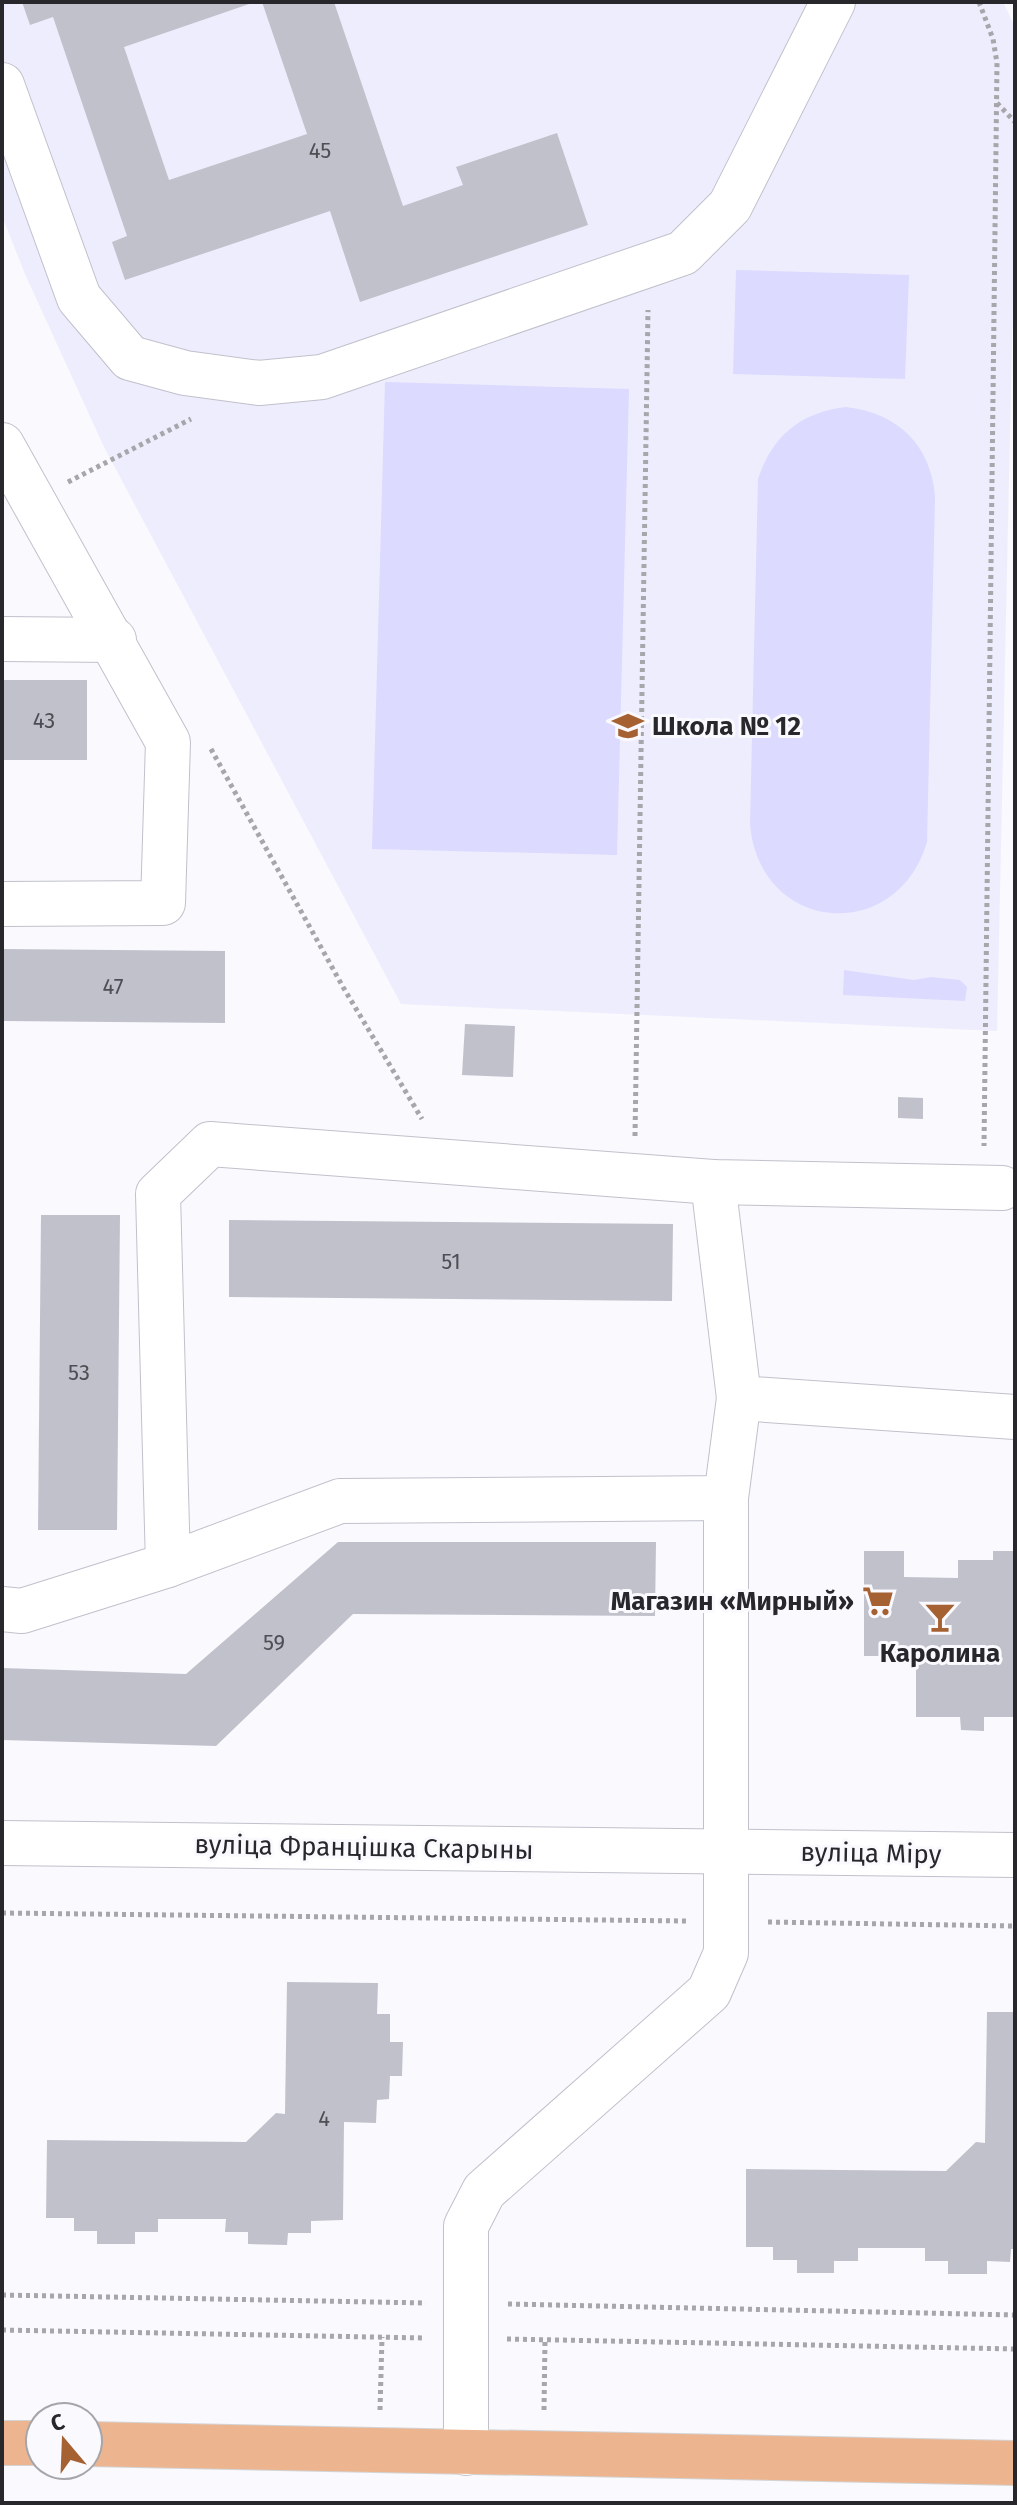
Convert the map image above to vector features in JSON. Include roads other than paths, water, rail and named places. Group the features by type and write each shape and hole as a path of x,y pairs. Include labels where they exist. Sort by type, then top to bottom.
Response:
{"main road":[{"path":"2,2443 24,2443"},
{"path":"104,2444 1015,2463"}],"street":[{"path":"2,85 79,298 130,358 185,373 259,383 322,377 683,253 730,206 833,2"},
{"path":"2,445 114,640 168,742 163,903 2,904"},
{"path":"2,639 114,640"},
{"path":"168,1565 158,1194 210,1144 713,1182 993,1188"},
{"path":"466,2453 466,2226 484,2191 709,1992 726,1953 726,1498 739,1398 713,1182"},
{"path":"739,1398 1015,1417"},
{"path":"2,1609 22,1611 168,1565 340,1501 726,1498"},
{"name":"вуліца Францішка Скарыны","path":"2,1843 727,1851"},
{"name":"вуліца Міру","path":"727,1851 1015,1855"}],"place":[{"name":"Школа № 12","path":"628,726"},
{"name":"Магазин «Мирный»","path":"878,1601"},
{"name":"Каролина","path":"940,1617"}]}
